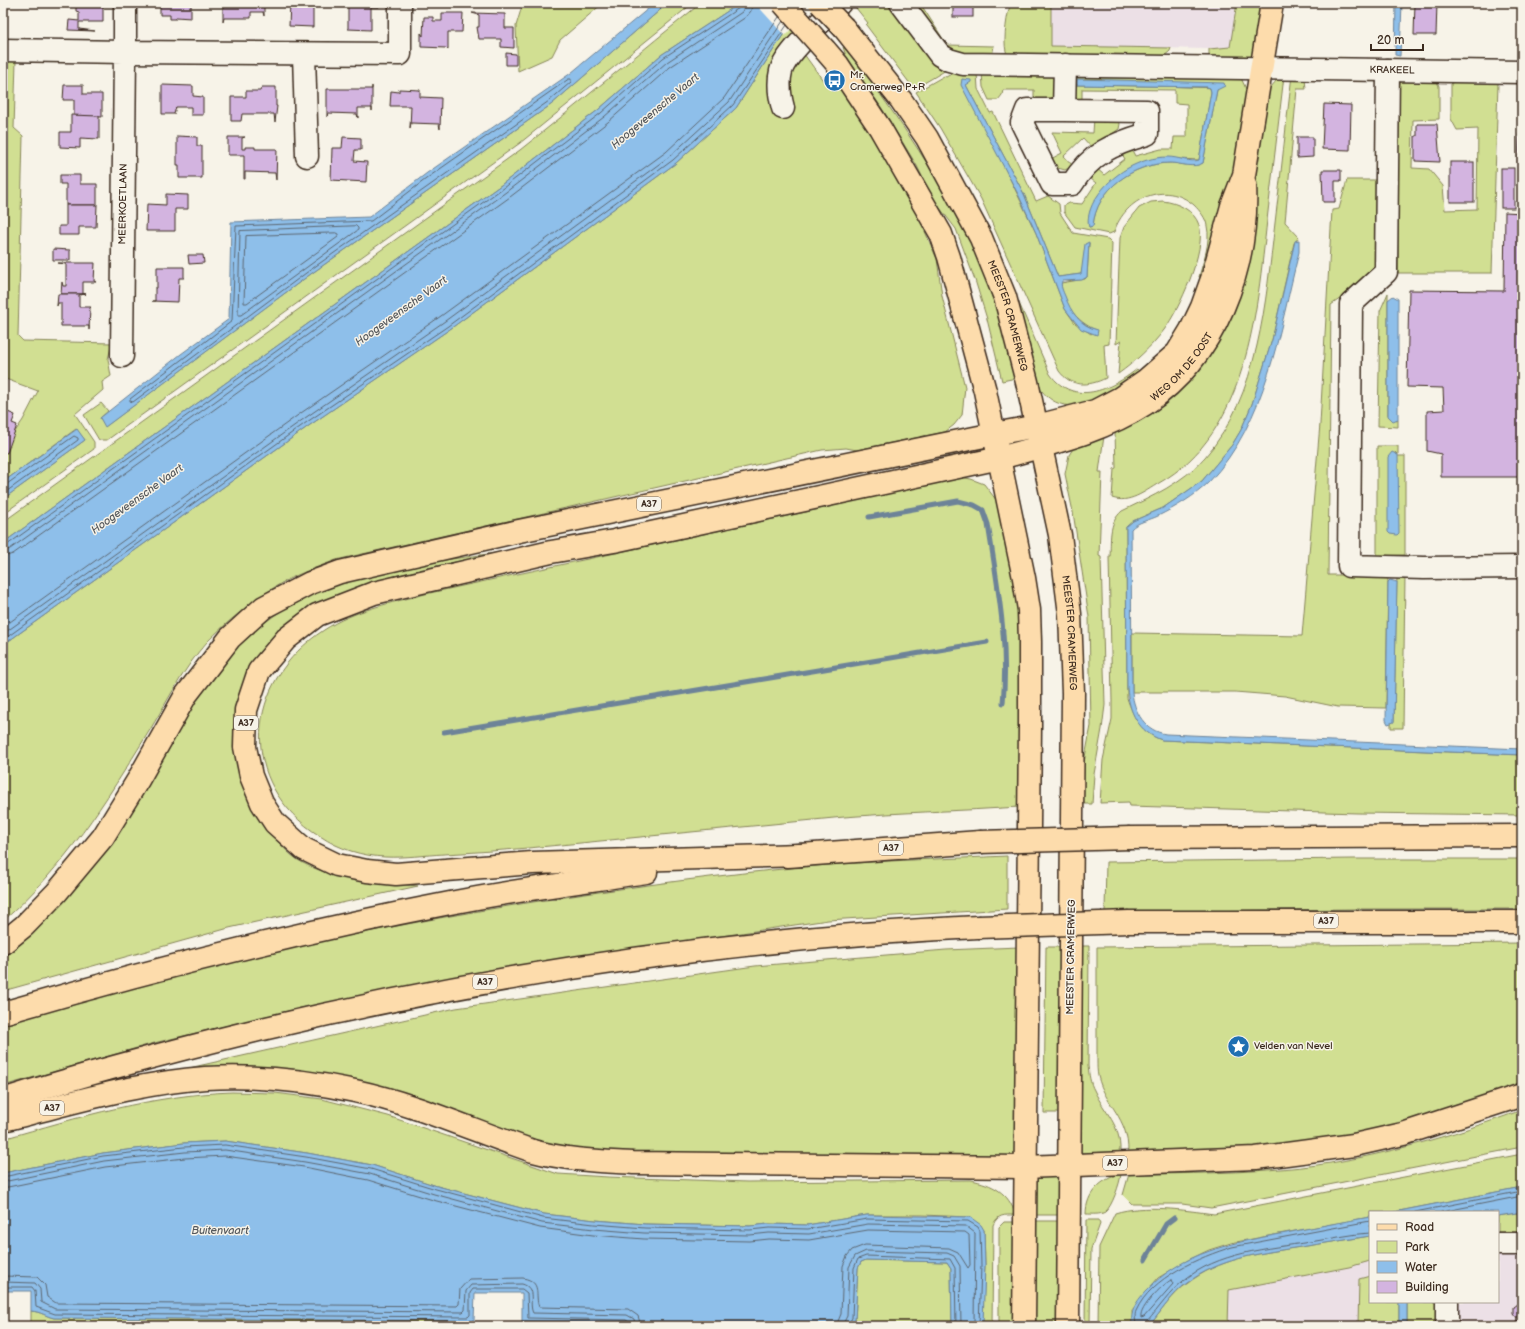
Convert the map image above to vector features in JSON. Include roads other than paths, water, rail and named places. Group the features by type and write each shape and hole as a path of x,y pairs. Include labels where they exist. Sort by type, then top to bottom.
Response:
{"main road":[{"path":"783,3 838,65 880,128 940,234 971,336 1000,458 1024,578 1029,610 1030,642 1024,1326"},
{"name":"MEESTER CRAMERWEG","path":"820,3 844,28 901,100 927,138 981,238 1005,296 1039,436 1060,535 1070,614 1072,649 1073,807 1068,1165 1068,1326"},
{"name":"WEG OM DE OOST","path":"994,434 1039,436 1101,426 1145,404 1177,378 1200,350 1226,301 1234,278 1246,213 1244,175 1272,3"},
{"name":"A37","path":"3,943 24,926 58,892 102,838 138,780 186,695 230,638 264,608 310,583 340,572 519,531 994,434"},
{"name":"WEG OM DE OOST","path":"1000,458 1039,436"},
{"name":"A37","path":"802,855 532,864 396,874 368,871 337,865 304,848 275,823 262,803 251,776 245,747 246,710 259,671 286,639 317,616 374,593 551,552 614,542 1000,458"},
{"name":"A37","path":"3,1013 118,979 220,953 324,929 451,902 658,870 802,855 980,842 1130,838 1522,836"},
{"name":"A37","path":"3,1100 107,1069 316,1016 486,982 713,948 901,930 1129,922 1522,922"},
{"name":"A37","path":"3,1120 148,1086 203,1079 261,1077 310,1082 356,1091 393,1101 533,1151 553,1157 577,1160 633,1163 1026,1167 1256,1158 1303,1153 1354,1145 1403,1134 1522,1095"}],"street":[{"name":"MEERKOETLAAN","path":"122,356 125,3"},
{"path":"3,50 400,54 400,3"},
{"path":"783,108 779,87 781,70 797,47 840,3"},
{"name":"KRAKEEL","path":"901,3 937,51 949,60 963,64 1522,72"},
{"path":"304,54 307,156"},
{"path":"1064,110 1065,65"},
{"path":"1388,70 1386,272 1351,304 1349,566 1424,568 1522,567"},
{"path":"1027,110 1064,110 1147,111 1147,134 1117,142 1093,158 1080,171 1072,184 1052,184 1022,123 1027,110"},
{"path":"1499,1244 1522,1244"},
{"path":"1447,1303 1447,1326"}],"water":[{"path":"655,3 668,3 552,104 308,276 105,427 100,418 181,354 229,319 231,222 369,217 427,173 571,73"},
{"name":"Hoogeveensche Vaart","path":"740,3 812,3 785,32 736,108 676,163 450,329 310,425 3,645 3,543 501,185 598,110 661,55"},
{"path":"1396,3 1402,3 1400,56 1395,55"},
{"path":"962,79 971,80 971,82 966,85 1024,194 1058,277 1081,274 1085,244 1089,242 1087,277 1082,280 1062,281 1061,285 1073,313 1081,322 1098,330 1097,335 1081,329 1065,309 1036,233 1019,196 961,85"},
{"path":"1077,79 1224,83 1225,86 1217,90 1203,163 1195,166 1170,163 1156,164 1131,173 1109,190 1101,201 1093,226 1089,227 1088,220 1092,204 1102,189 1127,168 1147,160 1157,158 1172,157 1192,161 1199,160 1211,92 1210,88 1207,87 1077,85"},
{"path":"1299,240 1299,252 1277,343 1258,403 1245,431 1229,458 1204,487 1178,505 1158,516 1144,521 1131,529 1132,692 1135,707 1147,725 1152,729 1166,734 1522,749 1522,755 1162,740 1147,732 1136,720 1130,705 1127,688 1126,527 1133,521 1163,508 1202,481 1232,445 1241,430 1252,404 1272,340 1295,241"},
{"path":"1393,296 1398,299 1398,419 1393,421 1388,416 1388,300"},
{"path":"77,429 85,440 3,499 3,482"},
{"path":"1392,452 1398,455 1399,533 1397,535 1390,534 1388,532 1388,457"},
{"path":"1390,580 1397,582 1394,722 1388,724 1386,720 1388,582"},
{"name":"Buitenvaart","path":"225,1141 307,1153 372,1165 437,1186 544,1214 595,1220 645,1224 750,1226 768,1224 807,1225 867,1215 970,1217 981,1225 984,1230 985,1265 983,1325 952,1326 951,1268 947,1262 866,1260 861,1262 858,1268 855,1320 850,1326 713,1326 522,1322 522,1293 475,1293 474,1321 54,1318 31,1311 31,1291 3,1291 3,1173 103,1153 184,1143"},
{"path":"1522,1187 1522,1212 1499,1216 1499,1211 1399,1211"},
{"path":"1369,1217 1369,1236 1252,1255 1212,1268 1182,1287 1149,1326 1132,1325 1134,1307 1145,1292 1159,1278 1192,1258 1228,1245 1248,1240"},
{"path":"1399,1303 1407,1303 1407,1326 1399,1326"}],"waterway":[{"path":"869,517 958,501 974,505 983,510 988,524 1001,613 1004,658 1003,703"},
{"path":"444,732 987,642"},
{"path":"1145,1260 1166,1224 1174,1218"}],"place":[{"name":"Mr. Cramerweg P+R","path":"834,81"},
{"name":"Velden van Nevel","path":"1239,1046"}]}
